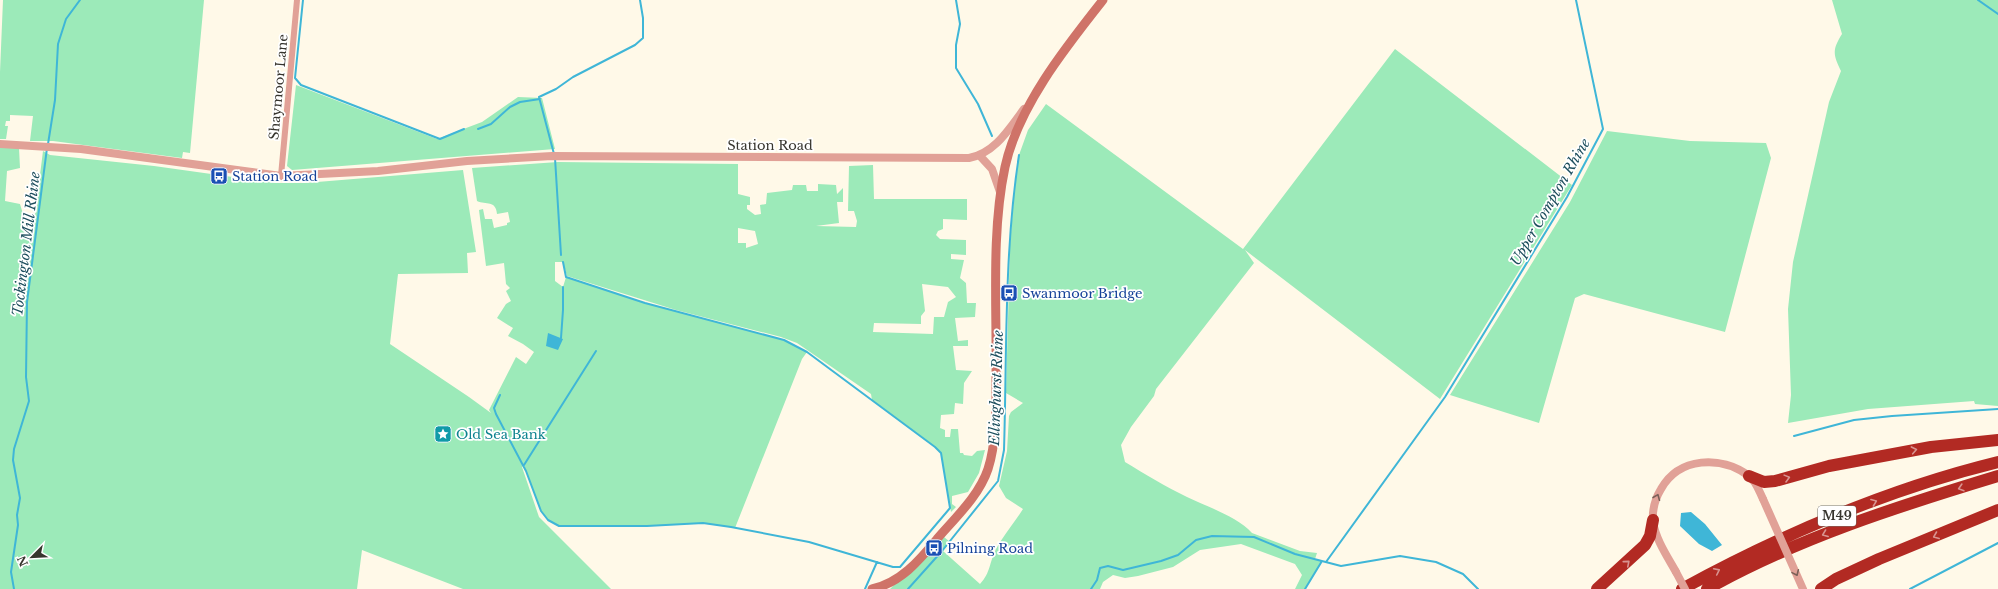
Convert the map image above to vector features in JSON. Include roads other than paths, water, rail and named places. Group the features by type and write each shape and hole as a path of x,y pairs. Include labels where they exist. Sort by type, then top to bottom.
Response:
{"highway":[{"path":"1749,476 1764,482 1775,481 1829,466 1931,447 1998,440"},
{"name":"M49","path":"1684,589 1799,531 1900,491 1998,462"},
{"name":"M49","path":"1707,589 1804,542 1904,504 1998,476"},
{"path":"1821,589 1836,579 1879,559 1998,510"},
{"path":"1597,589 1645,545 1650,536 1653,520"}],"main road":[{"path":"872,589 884,586 905,574 922,557 977,492 988,469 992,445 996,397 997,249 1000,192 1014,135 1031,101 1103,0"}],"street":[{"name":"Shaymoor Lane","path":"282,176 297,0"},
{"path":"1000,192 992,169 980,156 996,143 1031,101"},
{"name":"Station Road","path":"0,144 52,146 81,149 282,176 378,171 467,161 556,156 955,158 980,156"},
{"path":"1684,589 1656,534 1653,520 1657,497 1664,483 1673,474 1687,466 1707,462 1720,462 1734,467 1749,476 1754,481 1803,589"}],"water":[{"path":"548,333 563,339 558,350 546,346"},
{"path":"1691,512 1705,524 1722,545 1712,551 1699,544 1680,526 1681,513"}],"waterway":[{"name":"Tockington Mill Rhine","path":"48,144 55,100 58,44 66,19 80,0"},
{"path":"303,0 295,78 301,85 440,139 464,129"},
{"path":"554,154 539,97 556,89 573,77 635,45 643,38 643,18 640,0"},
{"path":"956,0 960,24 956,45 956,68 978,104 992,136"},
{"name":"Upper Compton Rhine","path":"1326,562 1445,397 1567,197 1603,129 1576,0"},
{"path":"1978,0 1998,14"},
{"path":"478,129 491,124 510,107 520,102 540,99"},
{"name":"Tockington Mill Rhine","path":"14,589 11,572 18,525 17,515 20,498 13,460 14,449 29,401 26,377 27,302 47,148"},
{"name":"Ellinghurst Rhine","path":"908,589 942,551 998,481 1004,450 1008,265 1014,192 1019,155"},
{"path":"555,158 561,255"},
{"path":"500,395 494,408 496,414 526,471 541,511 548,520 559,526 647,526 703,523 809,542 893,567 900,567 950,508 941,453 807,352 784,340 645,303 566,277 563,262"},
{"path":"561,338 563,287"},
{"path":"524,465 596,351"},
{"path":"1794,436 1854,420 1998,409"},
{"path":"1091,589 1097,580 1100,568 1108,566 1123,570 1161,561 1178,555 1196,540 1212,536 1254,537 1295,554 1341,566 1400,556 1436,562 1463,574 1478,589"},
{"path":"1910,589 1998,543"},
{"path":"1305,589 1322,561"},
{"path":"865,589 877,562"}],"place":[{"name":"Station Road","path":"219,176"},
{"name":"Swanmoor Bridge","path":"1009,293"},
{"name":"Old Sea Bank","path":"443,434"},
{"name":"Pilning Road","path":"934,548"}]}
